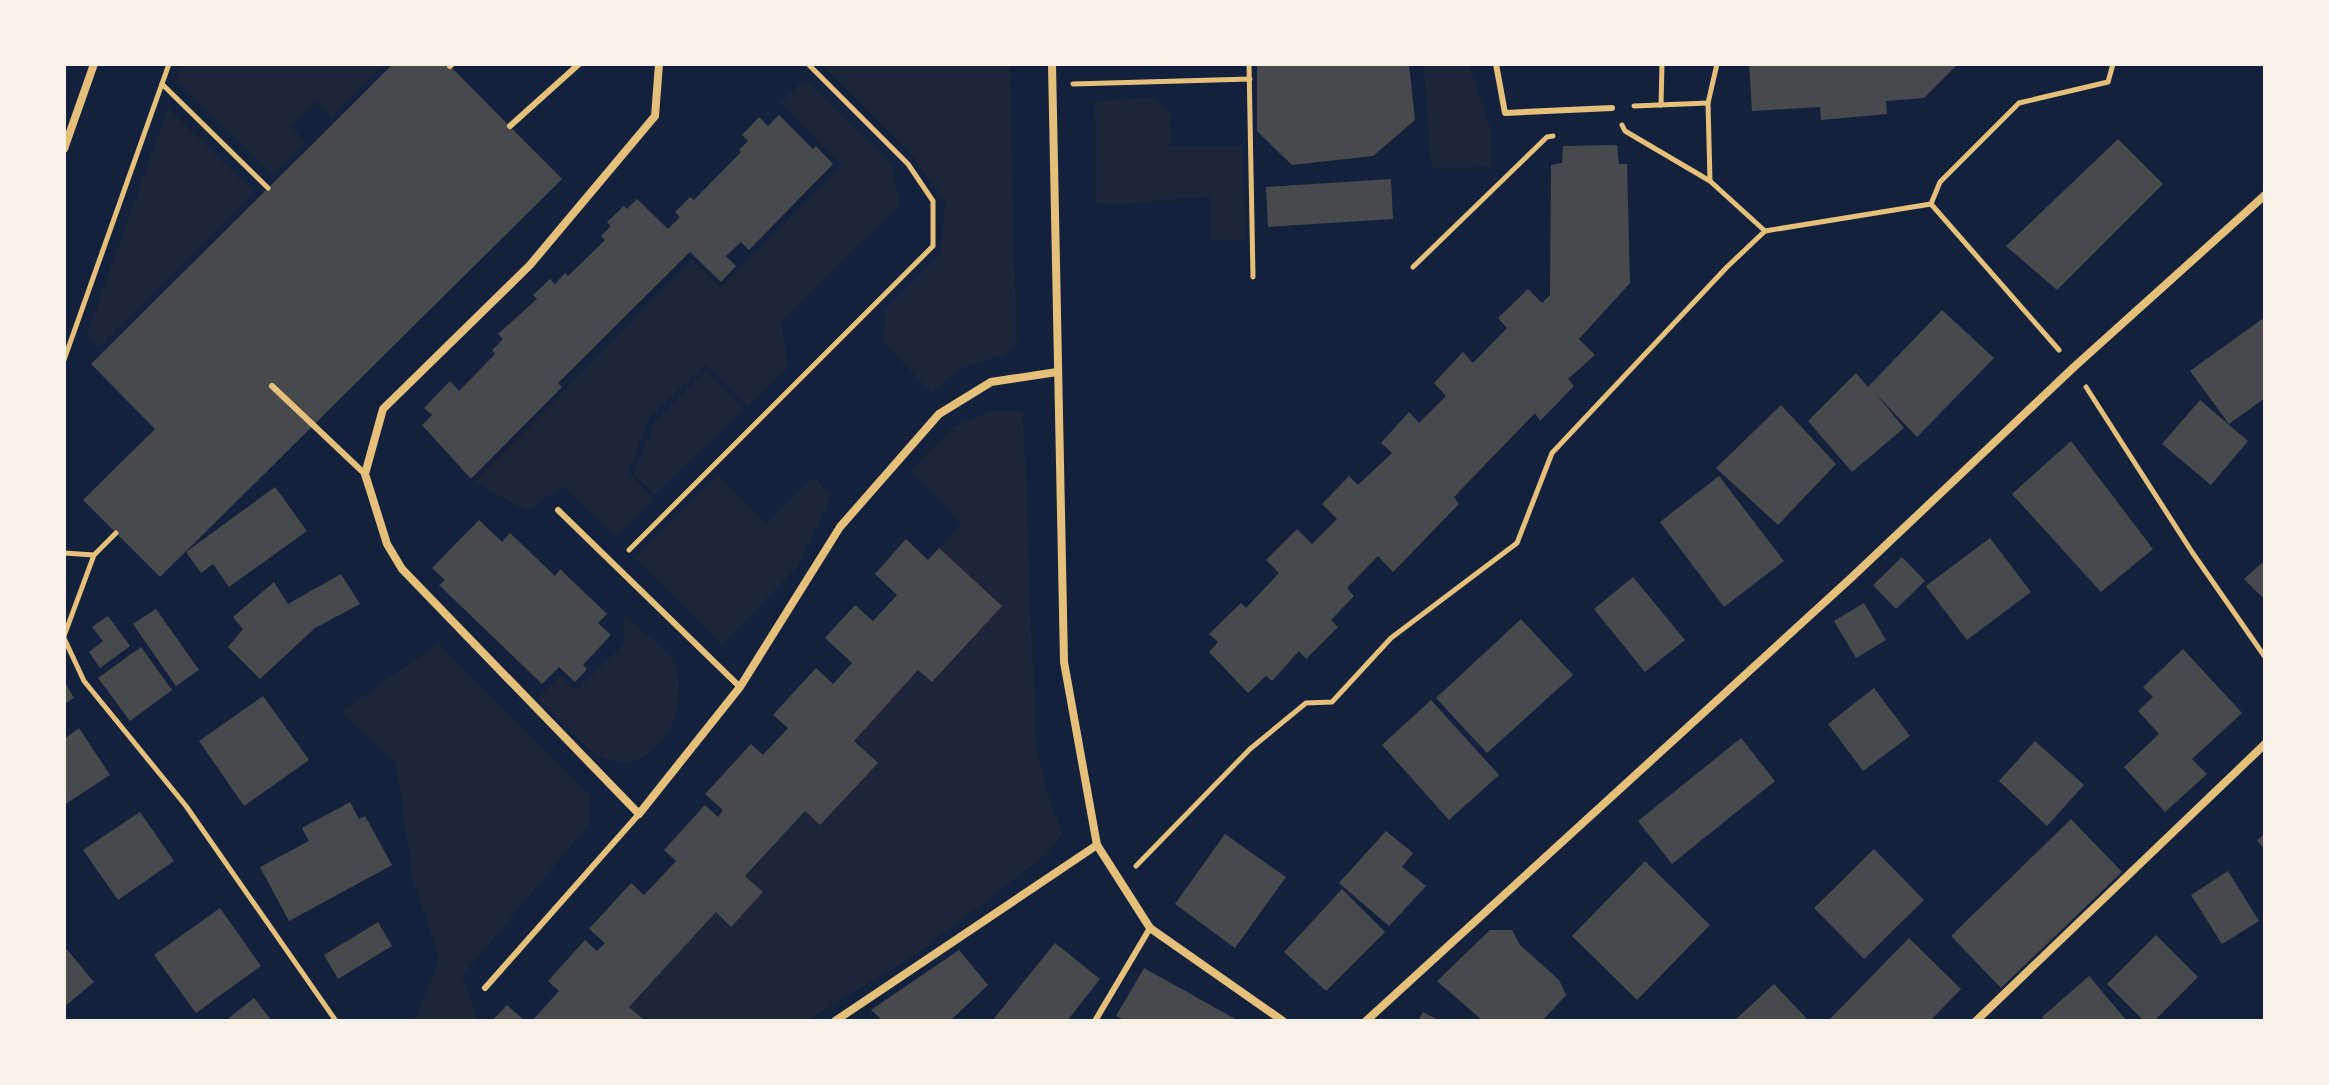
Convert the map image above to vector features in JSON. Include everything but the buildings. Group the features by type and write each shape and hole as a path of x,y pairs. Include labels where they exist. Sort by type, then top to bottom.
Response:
{"street":[{"path":"64,149 94,64"},
{"path":"659,64 655,116 530,265 383,409 365,474 387,544 402,569 639,814 740,687 840,527 939,414 991,382 1057,372"},
{"path":"1052,64 1064,662 1097,845 1150,928 1283,1021"},
{"path":"1366,1021 1840,588 2074,367 2265,195"},
{"path":"1976,1021 2265,744"},
{"path":"835,1021 1097,845"}],"lane":[{"path":"510,126 579,64"},
{"path":"1496,64 1505,113 1612,108"},
{"path":"272,386 365,474"},
{"path":"558,510 740,687"},
{"path":"485,988 639,814"},
{"path":"1095,1021 1150,928"}],"path":[{"path":"64,360 169,64"},
{"path":"614,564 933,246 933,201 925,188 908,164 808,64"},
{"path":"1249,64 1253,277"},
{"path":"1661,105 1662,64"},
{"path":"1710,181 1708,103 1717,64"},
{"path":"1931,204 1940,182 2019,103 2108,82 2113,64"},
{"path":"1052,85 1250,79"},
{"path":"162,84 268,188"},
{"path":"1612,108 1708,103"},
{"path":"1625,131 1710,181 1765,231"},
{"path":"1413,267 1547,137 1560,136"},
{"path":"1121,881 1250,749 1306,703 1332,702 1391,638 1517,543 1552,453 1727,267 1765,231 1931,204"},
{"path":"1931,204 2074,367 2192,552 2265,657"},
{"path":"116,533 94,555 64,637 84,681 186,806 336,1021"},
{"path":"64,553 94,555"}],"shaded area":[{"path":"182,64 385,64 331,117 317,101 291,126 305,142 273,174 175,80"},
{"path":"822,64 1009,64 1017,342 1005,354 955,371 932,393 884,343 885,310 941,254 945,201 913,156"},
{"path":"1423,64 1469,64 1490,128 1491,167 1432,168"},
{"path":"805,79 892,165 899,204 782,320 787,369 748,406 706,364 649,418 629,472 654,500 616,537 563,486 527,511 475,482 692,260 721,288 842,165 780,103"},
{"path":"1152,97 1169,112 1171,146 1242,146 1246,239 1209,241 1210,197 1096,203 1095,102"},
{"path":"168,108 253,192 98,347 87,335"},
{"path":"706,371 743,409 655,494 634,473 654,423"},
{"path":"993,411 1023,411 1036,748 1062,833 1048,853 916,954 806,1021 641,1021 629,1007 716,912 732,926 763,892 745,876 805,811 820,825 878,763 854,740 918,670 932,682 1001,606 939,548 961,524 911,470 953,427"},
{"path":"718,475 767,524 814,477 831,496 798,566 722,644 635,558"},
{"path":"624,615 670,656 679,680 679,700 674,720 664,738 651,751 635,760 616,761 590,750 538,698 560,676 576,691 624,644"},
{"path":"438,644 591,796 590,823 462,976 478,1021 414,1021 440,959 412,876 396,763 341,712"}]}
